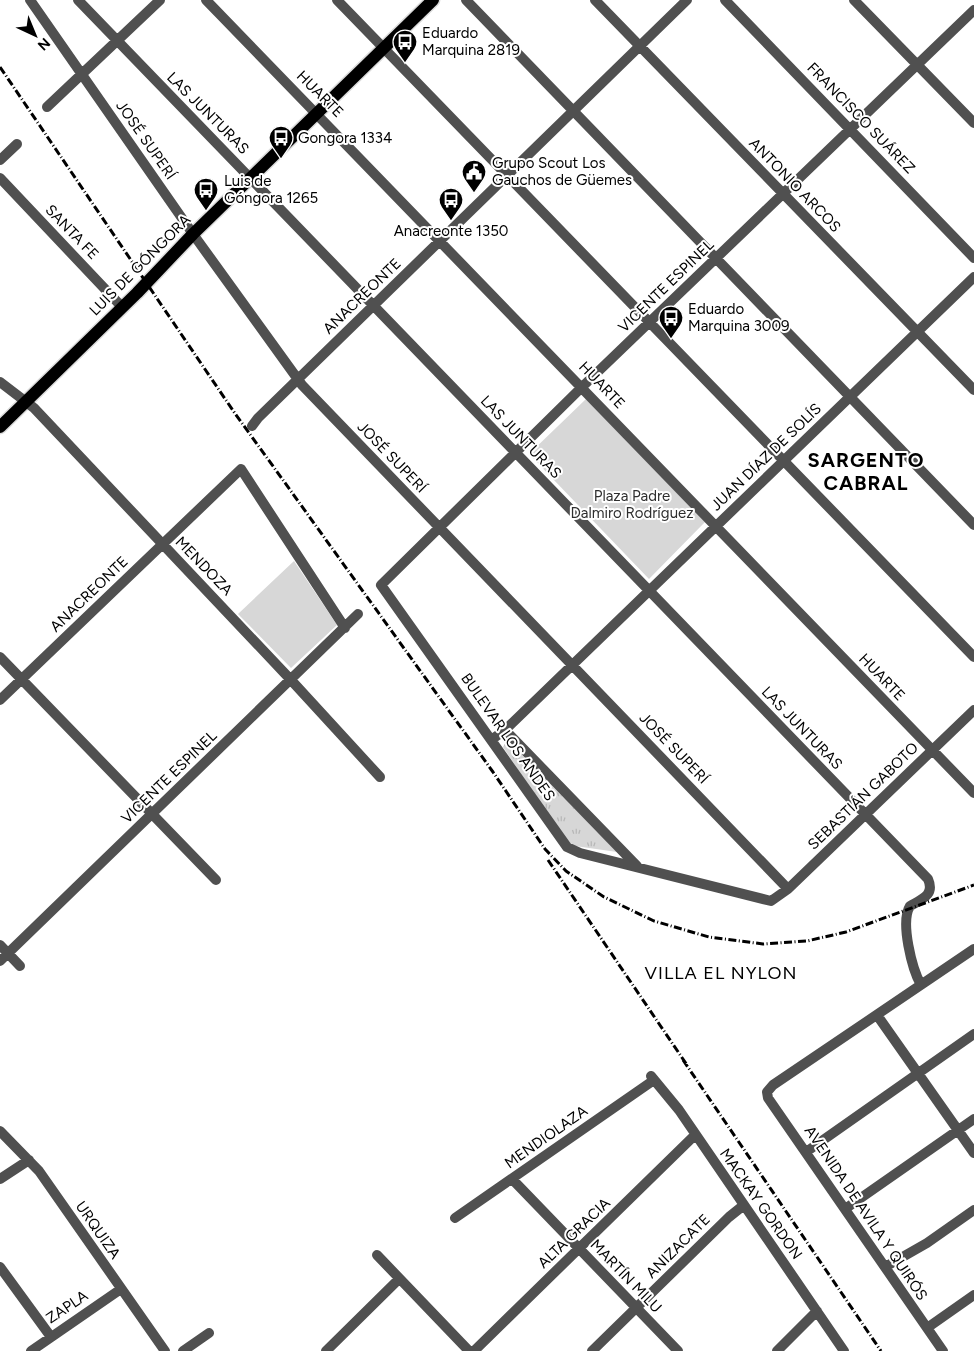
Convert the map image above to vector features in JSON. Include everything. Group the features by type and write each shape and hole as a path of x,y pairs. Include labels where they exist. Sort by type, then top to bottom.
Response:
{"main road":[{"name":"LUIS DE GÓNGORA","path":"0,427 193,234 433,0"}],"street":[{"name":"JOSÉ SUPERÍ","path":"30,0 193,234 297,379 788,889"},
{"name":"LAS JUNTURAS","path":"78,0 375,304 516,453 928,879 931,886 930,892 926,897 910,906 907,916 911,962 921,985"},
{"path":"47,108 160,0"},
{"name":"HUARTE","path":"206,0 441,240 974,793"},
{"path":"337,0 974,657"},
{"path":"466,0 974,525"},
{"name":"ANTONIO ARCOS","path":"595,0 974,390"},
{"name":"ANACREONTE","path":"252,426 297,379 687,0"},
{"name":"FRANCISCO SUÁREZ","path":"725,0 974,258"},
{"path":"854,0 974,123"},
{"name":"VICENTE ESPINEL","path":"381,585 582,387 974,10"},
{"path":"0,160 16,144"},
{"name":"SANTA FE","path":"0,178 122,307"},
{"name":"JUAN DÍAZ DE SOLÍS","path":"491,740 505,730 974,277"},
{"name":"MENDOZA","path":"0,382 34,408 380,777"},
{"name":"ANACREONTE","path":"0,700 241,469 346,628"},
{"name":"BULEVAR LOS ANDES","path":"381,585 567,847 580,853 770,901"},
{"name":"VICENTE ESPINEL","path":"0,961 346,628 358,614"},
{"path":"0,657 216,880"},
{"name":"SEBASTIÁN GABOTO","path":"770,901 775,900 788,889 974,710"},
{"name":"BULEVAR LOS ANDES","path":"505,730 638,867"},
{"path":"0,945 20,966"},
{"path":"974,948 877,1015 919,1072 974,1153"},
{"name":"AVENIDA DE AVILA Y QUIRÓS","path":"877,1015 772,1085 767,1092 768,1098 943,1351"},
{"path":"806,1152 974,1034"},
{"name":"MACKAY GORDON","path":"652,1078 680,1110 695,1135 844,1351"},
{"name":"MENDIOLAZA","path":"455,1218 652,1078"},
{"path":"845,1208 974,1119"},
{"name":"URQUIZA","path":"0,1131 39,1171 165,1351"},
{"name":"ALTA GRACIA","path":"474,1351 695,1135"},
{"path":"0,1179 29,1160"},
{"name":"MARTÍN MILU","path":"512,1179 678,1351"},
{"name":"ANIZACATE","path":"592,1351 730,1216 744,1206"},
{"path":"885,1267 927,1243 974,1210"},
{"path":"377,1255 469,1351"},
{"path":"0,1267 51,1337"},
{"path":"326,1351 399,1279"},
{"name":"ZAPLA","path":"31,1351 121,1289"},
{"path":"927,1328 974,1294"},
{"path":"777,1351 816,1311"},
{"path":"183,1351 209,1333"}],"green space":[{"name":"Plaza Padre Dalmiro Rodríguez","path":"586,399 705,522 649,579 529,454"},
{"path":"294,561 337,625 291,668 238,614"},
{"path":"506,742 511,744 617,852 568,845 503,747"}],"railway":[{"path":"0,67 234,412 493,772 545,849 566,871 604,897 654,921 709,937 763,944 807,941 846,932 974,885"},
{"path":"548,860 687,1065"},
{"path":"683,1060 881,1351"}],"place":[{"name":"Eduardo Marquina 2819","path":"405,63"},
{"name":"Gongora 1334","path":"281,159"},
{"name":"Grupo Scout Los Gauchos de Güemes","path":"474,193"},
{"name":"Luis de Góngora 1265","path":"206,211"},
{"name":"Anacreonte 1350","path":"451,221"},
{"name":"Eduardo Marquina 3009","path":"671,339"}],"district":[{"name":"SARGENTO CABRAL","path":"866,472"},
{"name":"VILLA EL NYLON","path":"721,973"}]}
